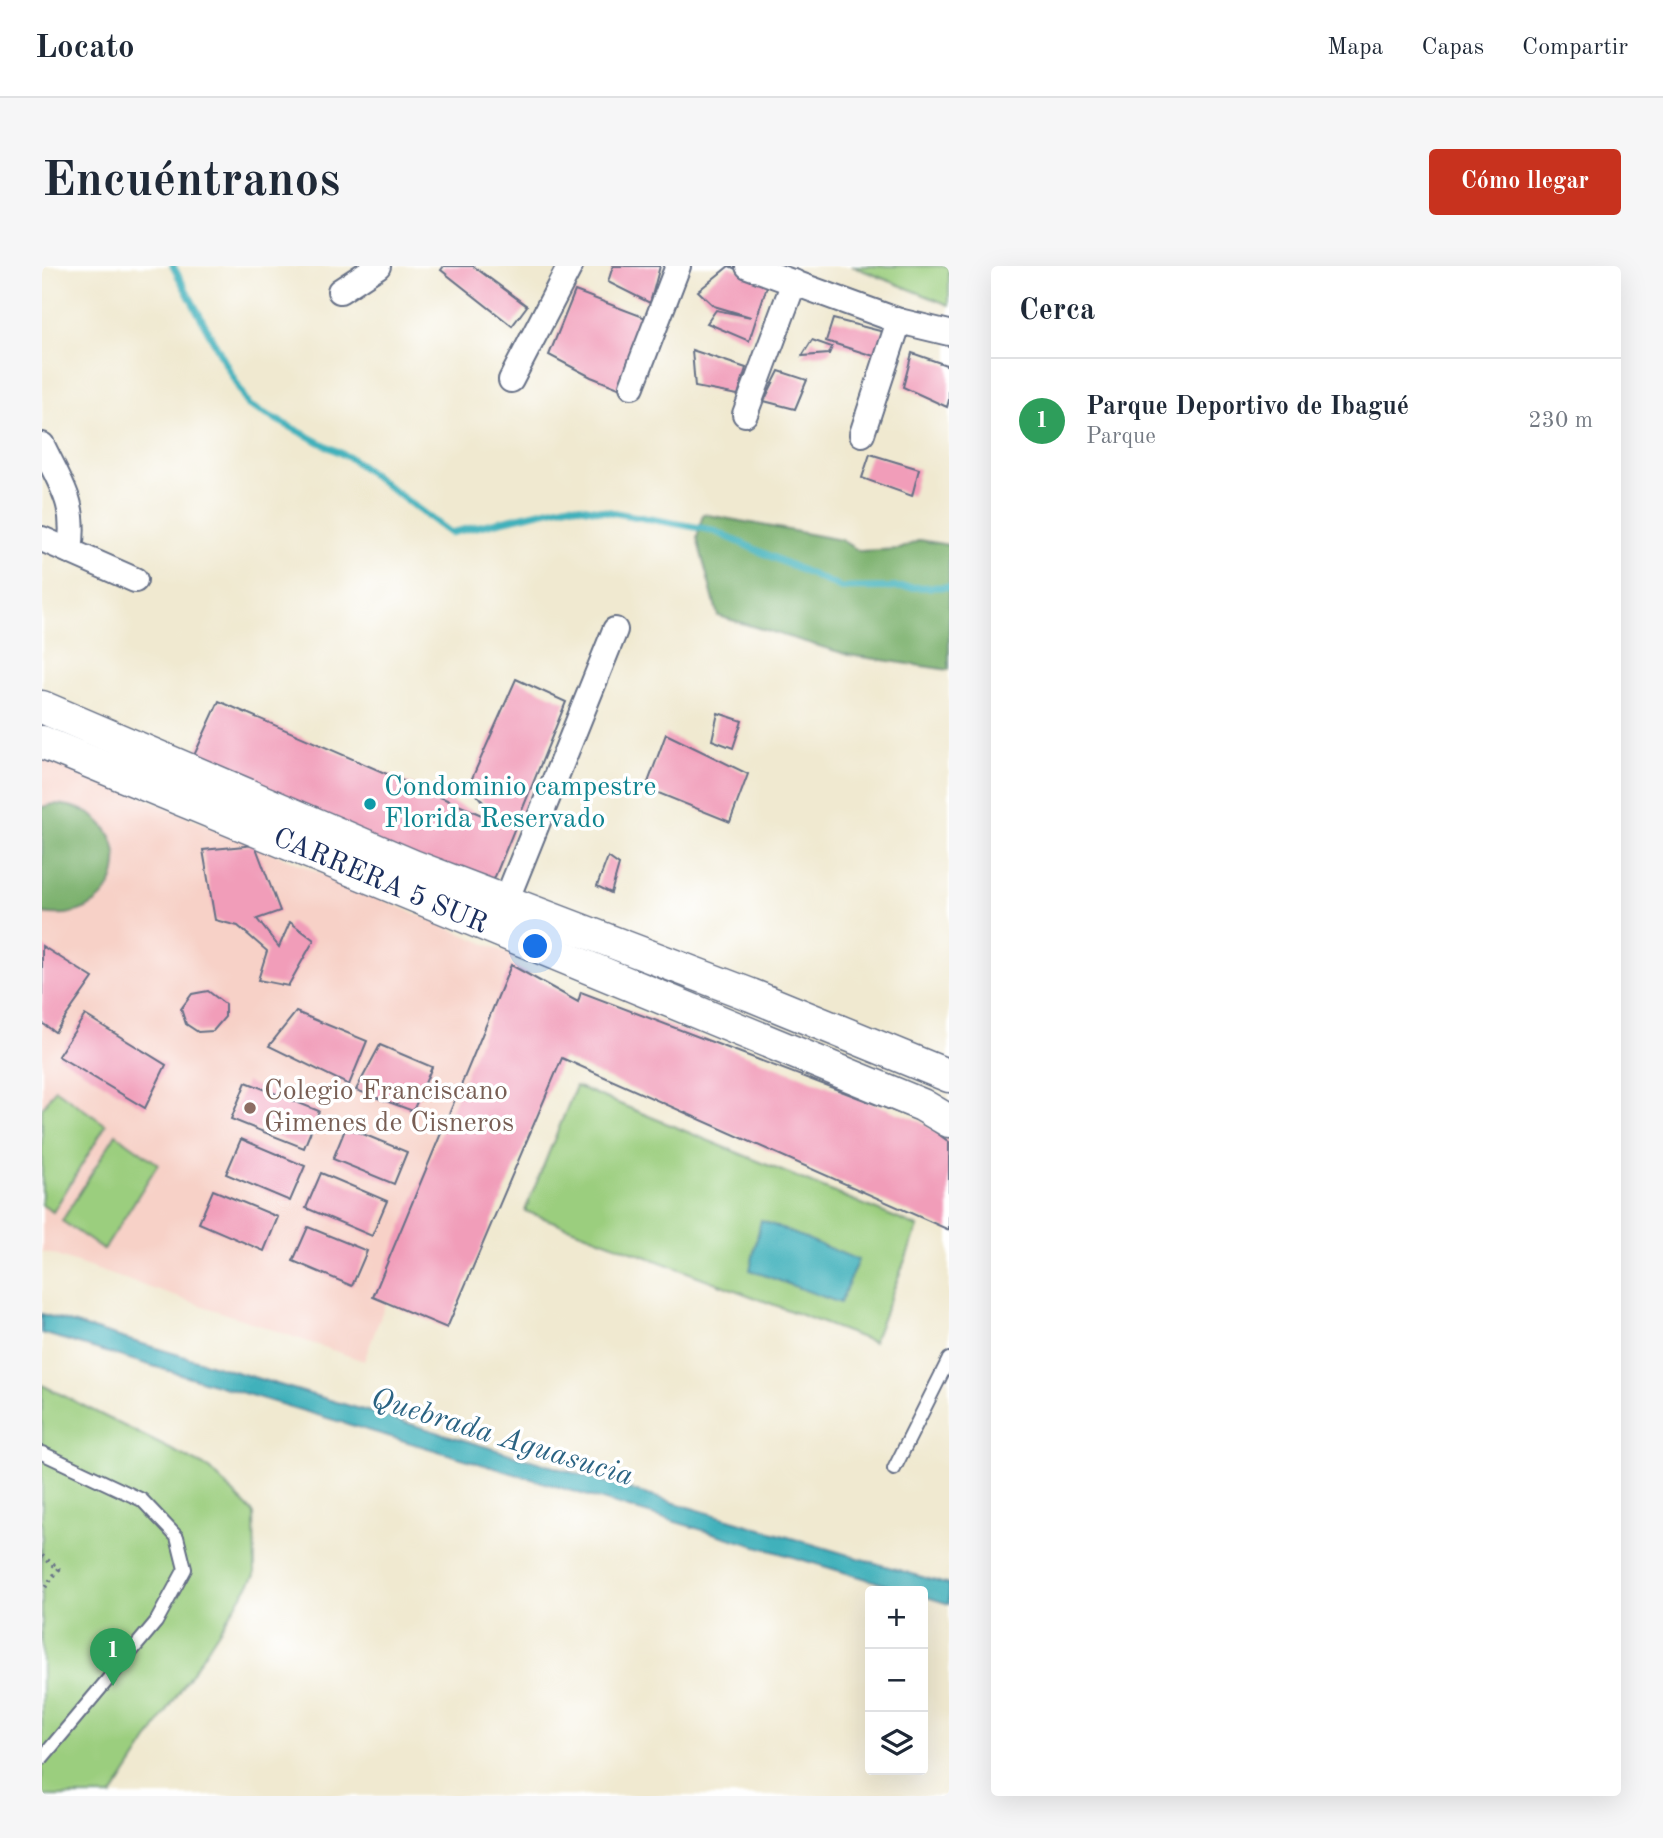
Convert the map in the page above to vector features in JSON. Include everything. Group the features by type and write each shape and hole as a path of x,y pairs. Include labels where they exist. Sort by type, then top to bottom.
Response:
{"street":[{"path":"340,291 378,266"},
{"path":"511,380 570,266"},
{"path":"632,386 678,266"},
{"path":"748,266 899,321 949,333"},
{"path":"745,414 793,282"},
{"path":"862,434 899,321"},
{"path":"42,445 71,505 74,527 70,551"},
{"path":"42,539 135,580"},
{"path":"506,901 615,630"},
{"name":"CARRERA 5 SUR","path":"42,707 413,866 751,995 949,1076"},
{"name":"CARRERA 5 SUR","path":"42,741 922,1105 949,1121"}],"lane":[{"path":"894,1469 949,1359"},
{"path":"42,1453 142,1500 177,1537 185,1569 156,1622 42,1758"}],"path":[{"path":"42,1556 59,1569 42,1591"}],"shaded area":[{"name":"Colegio Franciscano Gimenes de Cisneros","path":"42,754 514,956 364,1361 42,1251"}],"green space":[{"path":"852,266 949,266 949,305"},
{"path":"703,514 841,540 859,551 900,549 920,540 949,545 949,670 849,655 718,616 697,538"},
{"path":"54,804 83,811 103,825 114,845 116,866 109,886 95,903 72,913 42,913 42,807"},
{"path":"576,1086 918,1227 873,1342 525,1211"},
{"path":"55,1089 106,1125 53,1212 42,1205 42,1109"},
{"path":"116,1134 158,1164 104,1250 62,1221"},
{"path":"42,1385 210,1469 254,1514 255,1575 112,1796 42,1796"}],"water":[{"path":"761,1220 858,1260 840,1303 750,1270"},
{"name":"Quebrada Aguasucia","path":"42,1314 949,1585 949,1604 928,1598 928,1586 890,1586 42,1333"}],"building":[{"path":"444,266 473,266 527,306 512,326 441,270"},
{"path":"613,266 660,266 650,303 608,282"},
{"path":"729,266 768,283 749,341 707,323 716,310 751,317 714,306 698,291"},
{"path":"575,291 654,321 626,391 591,377 549,355"},
{"path":"833,319 884,332 877,357 826,341"},
{"path":"812,340 832,347 829,354 802,356"},
{"path":"692,350 746,368 738,395 695,387"},
{"path":"912,353 949,366 947,407 903,387"},
{"path":"779,371 807,380 795,409 764,401"},
{"path":"870,454 919,469 912,496 862,478"},
{"name":"Condominio campestre Florida Reservado","path":"516,679 566,702 488,894 191,762 219,701 500,823 469,785"},
{"path":"718,713 742,721 733,748 712,740"},
{"path":"666,734 748,774 730,822 646,788"},
{"path":"255,845 280,911 257,919 279,947 290,922 314,940 288,986 258,980 267,951 238,926 215,920 203,850"},
{"path":"608,857 619,865 611,893 597,886"},
{"path":"42,946 93,978 55,1032 42,1023"},
{"path":"511,965 578,1002 581,992 922,1122 949,1142 949,1230 562,1058 447,1328 373,1297"},
{"path":"208,991 225,1004 225,1017 213,1031 198,1032 186,1024 181,1009 192,994"},
{"path":"296,1012 367,1041 349,1085 269,1046"},
{"path":"85,1015 166,1065 145,1108 58,1056"},
{"path":"380,1045 432,1067 413,1111 356,1090"},
{"path":"246,1082 319,1111 304,1148 231,1119"},
{"path":"346,1127 407,1152 394,1184 333,1159"},
{"path":"241,1139 305,1166 290,1201 226,1174"},
{"path":"321,1173 387,1201 372,1236 306,1208"},
{"path":"213,1190 278,1217 264,1251 199,1223"},
{"path":"308,1227 367,1251 352,1286 293,1261"}],"waterway":[{"path":"173,266 248,405 350,458 450,533 570,505 712,530 841,588 949,587"}],"place":[{"name":"Condominio campestre Florida Reservado","path":"370,804"},
{"name":"Colegio Franciscano Gimenes de Cisneros","path":"250,1108"},
{"name":"Parque Deportivo de Ibagué","path":"113,1686"}]}
